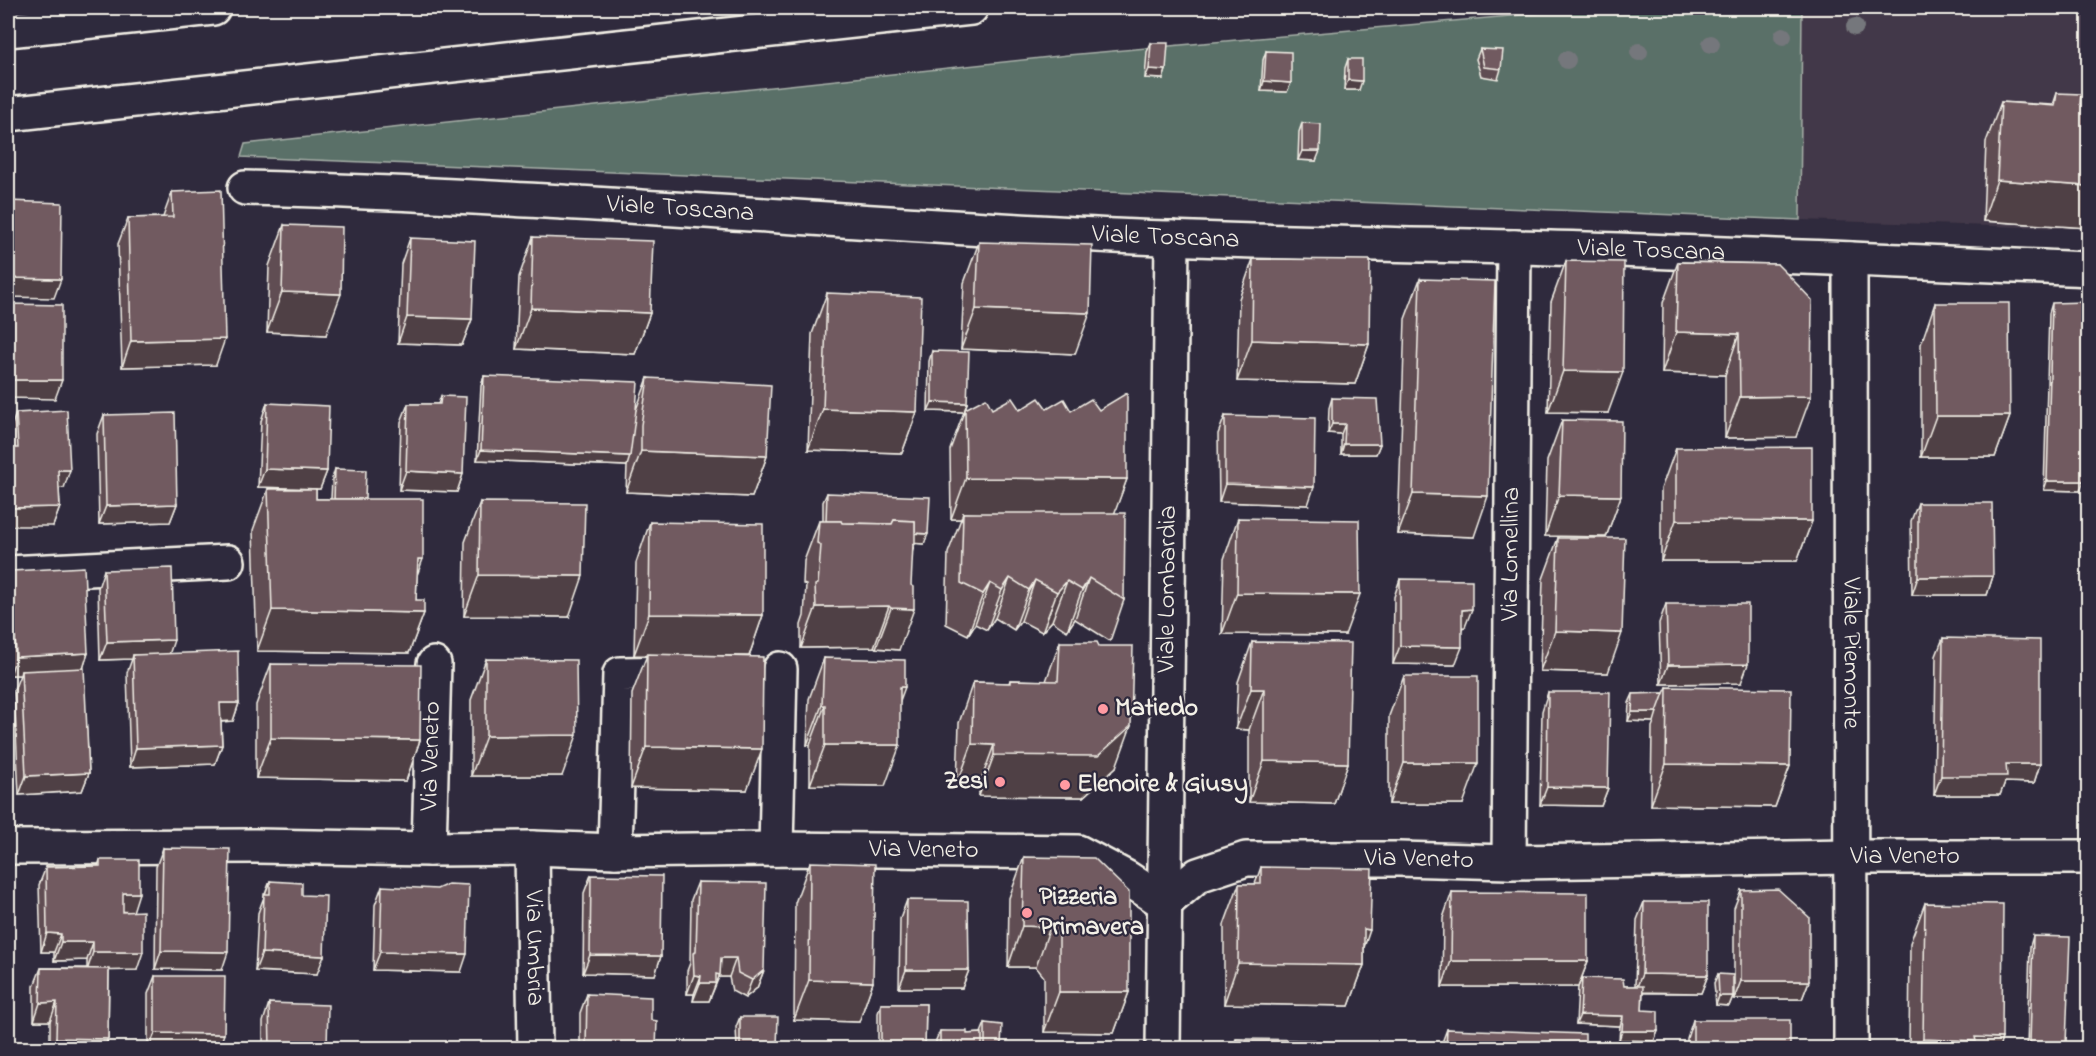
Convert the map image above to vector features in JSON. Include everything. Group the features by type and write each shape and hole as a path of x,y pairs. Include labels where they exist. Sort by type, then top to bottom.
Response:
{"main road":[{"path":"8,30 213,8"},
{"path":"8,114 971,8"},
{"name":"Viale Toscana","path":"245,188 374,191 1172,238 1397,246 1514,247 2088,269"},
{"name":"Viale Lombardia","path":"1163,1048 1172,238"},
{"name":"Via Lomellina","path":"1509,862 1514,247"},
{"name":"Viale Piemonte","path":"1850,259 1851,1048"},
{"path":"8,573 228,562"},
{"name":"Via Veneto","path":"429,849 434,664"},
{"path":"776,849 780,669"},
{"path":"615,851 620,674 719,673"},
{"name":"Via Veneto","path":"8,847 256,846 532,848 615,851 776,849 1078,852 1127,878 1165,903 1198,875 1246,859 1509,862 1850,857 2088,857"},
{"name":"Via Umbria","path":"532,848 535,1048"}],"shaded area":[{"path":"1802,8 2088,8 2088,229 1800,220"}],"green space":[{"path":"1600,8 1802,8 1800,220 241,157 245,144 1068,55"}],"building":[{"path":"1151,43 1168,43 1166,70 1149,69"},
{"path":"1480,49 1503,50 1501,69 1484,67"},
{"path":"1266,51 1291,52 1291,83 1264,81"},
{"path":"1348,59 1362,59 1362,81 1348,80"},
{"path":"2057,93 2081,94 2080,104 2088,105 2088,186 1997,180 2001,102 2055,106"},
{"path":"1302,123 1321,124 1320,151 1302,151"},
{"path":"221,190 225,339 131,341 128,218 173,217 172,192"},
{"path":"8,201 62,203 61,279 8,278"},
{"path":"284,225 342,227 341,294 282,292"},
{"path":"533,237 653,241 650,313 531,308"},
{"path":"410,238 475,241 472,319 407,317"},
{"path":"979,242 1092,245 1090,313 976,309"},
{"path":"1253,259 1370,260 1369,344 1252,340"},
{"path":"1566,261 1624,262 1623,372 1563,371"},
{"path":"1678,262 1777,264 1793,280 1812,300 1811,396 1740,397 1739,334 1676,332"},
{"path":"1420,279 1495,281 1488,496 1413,494"},
{"path":"827,293 921,297 917,412 823,409"},
{"path":"2085,302 2084,481 2047,481 2052,303"},
{"path":"1935,303 2009,303 2010,416 1936,416"},
{"path":"8,304 62,305 62,380 8,380"},
{"path":"932,351 969,352 967,403 932,402"},
{"path":"484,376 638,382 630,456 481,450"},
{"path":"648,378 771,385 767,456 641,451 641,425"},
{"path":"1127,393 1127,479 966,478 965,409 986,398 992,409 1012,398 1020,410 1039,398 1047,409 1064,399 1071,411 1091,399 1099,410"},
{"path":"441,396 466,397 463,474 406,471 408,404 440,404"},
{"path":"1332,398 1377,399 1380,444 1344,444 1345,424 1332,424"},
{"path":"267,403 329,406 327,471 265,469"},
{"path":"67,410 70,470 58,470 60,507 8,508 8,448 18,448 16,413"},
{"path":"175,413 177,504 106,506 104,415"},
{"path":"1225,416 1315,418 1314,487 1225,484"},
{"path":"1562,420 1622,421 1621,496 1559,495"},
{"path":"1812,447 1812,521 1676,520 1676,448"},
{"path":"335,469 366,470 365,499 334,499"},
{"path":"268,489 316,489 316,499 423,499 423,559 418,559 416,600 424,600 424,613 272,610"},
{"path":"827,493 930,497 928,534 915,533 915,521 894,520 892,524 826,521"},
{"path":"480,502 585,503 583,576 479,575"},
{"path":"1918,503 1992,503 1993,576 1918,577"},
{"path":"963,513 1125,513 1124,600 1089,578 1082,590 1067,581 1057,592 1035,580 1029,590 1010,578 1002,590 990,583 983,594 961,583"},
{"path":"1238,518 1359,520 1360,594 1237,593"},
{"path":"894,520 915,521 911,585 914,587 914,609 889,606 816,607 815,585 818,584 821,545 817,543 819,521 892,524"},
{"path":"650,522 763,524 763,615 649,614"},
{"path":"1558,538 1625,538 1622,633 1555,631"},
{"path":"84,567 88,653 16,657 12,571"},
{"path":"172,568 174,640 107,642 104,570"},
{"path":"1400,579 1472,580 1472,609 1462,610 1462,647 1400,646"},
{"path":"1666,604 1748,604 1748,664 1668,665"},
{"path":"1943,638 2040,640 2040,764 2006,764 2007,776 1941,776"},
{"path":"1060,642 1097,642 1099,646 1133,646 1131,726 1098,756 994,755 994,745 972,744 973,682 1058,681"},
{"path":"1252,642 1351,643 1348,763 1264,761 1264,689 1251,689"},
{"path":"238,651 239,703 220,703 222,745 136,748 133,655"},
{"path":"647,654 763,657 762,749 646,747"},
{"path":"824,658 905,660 905,687 900,687 900,745 825,745 825,705 822,705"},
{"path":"486,659 576,660 577,735 486,736"},
{"path":"271,664 421,665 420,740 271,738"},
{"path":"84,668 89,773 26,776 21,671"},
{"path":"1404,676 1478,676 1478,763 1404,763"},
{"path":"1667,687 1791,689 1790,766 1666,764"},
{"path":"1548,692 1610,692 1608,788 1547,787"},
{"path":"1664,693 1657,712 1632,712 1633,694"},
{"path":"163,848 230,849 228,952 161,951"},
{"path":"1024,857 1094,858 1129,892 1129,992 1059,992 1059,936 1050,927 1022,926"},
{"path":"100,860 139,860 139,893 123,893 123,912 143,911 143,952 93,952 93,942 61,942 61,934 47,933 46,867 100,866"},
{"path":"810,862 875,864 873,982 809,980"},
{"path":"1261,867 1372,869 1370,930 1364,929 1364,965 1238,963 1239,884 1261,884"},
{"path":"591,875 662,876 661,956 590,955"},
{"path":"270,881 302,883 302,895 326,896 324,956 262,953 264,894 270,894"},
{"path":"698,882 766,883 764,970 752,980 738,973 736,958 721,958 720,975 716,974 716,983 700,983 701,976 694,975 693,953 696,952"},
{"path":"448,884 469,885 467,954 380,952 382,886 437,889"},
{"path":"1778,889 1809,917 1809,981 1741,981 1741,890"},
{"path":"1452,892 1588,893 1588,961 1451,961"},
{"path":"907,900 968,901 969,970 906,970"},
{"path":"1644,902 1708,902 1708,975 1642,974"},
{"path":"1925,903 2003,904 2002,1038 1975,1037 1976,1041 1923,1039"},
{"path":"2033,936 2070,937 2066,1044 2030,1043"},
{"path":"41,968 109,969 108,1039 56,1038 57,1002 40,1003"},
{"path":"1718,974 1733,975 1733,996 1719,996"},
{"path":"155,976 225,976 224,1034 155,1033"},
{"path":"1582,978 1623,979 1624,986 1643,986 1642,1010 1658,1011 1658,1031 1622,1031 1623,1016 1580,1015"},
{"path":"587,994 651,997 651,1020 657,1021 656,1048 586,1048"},
{"path":"269,1003 328,1005 327,1048 270,1048"},
{"path":"881,1004 926,1004 925,1048 881,1048"},
{"path":"740,1017 778,1017 777,1047 740,1047"},
{"path":"1693,1020 1790,1020 1790,1048 1693,1048"},
{"path":"985,1023 1002,1025 1001,1047 985,1046"},
{"path":"1447,1029 1585,1034 1585,1048 1446,1048"},
{"path":"940,1031 982,1033 982,1048 940,1048"},
{"path":"1236,1039 1315,1040 1315,1043 1332,1043 1332,1048 1235,1048"}],"place":[{"name":"Matiedo","path":"1103,709"},
{"name":"Zesi","path":"1000,782"},
{"name":"Elenoire & Giusy","path":"1065,785"},
{"name":"Pizzeria Primavera","path":"1027,913"}]}
